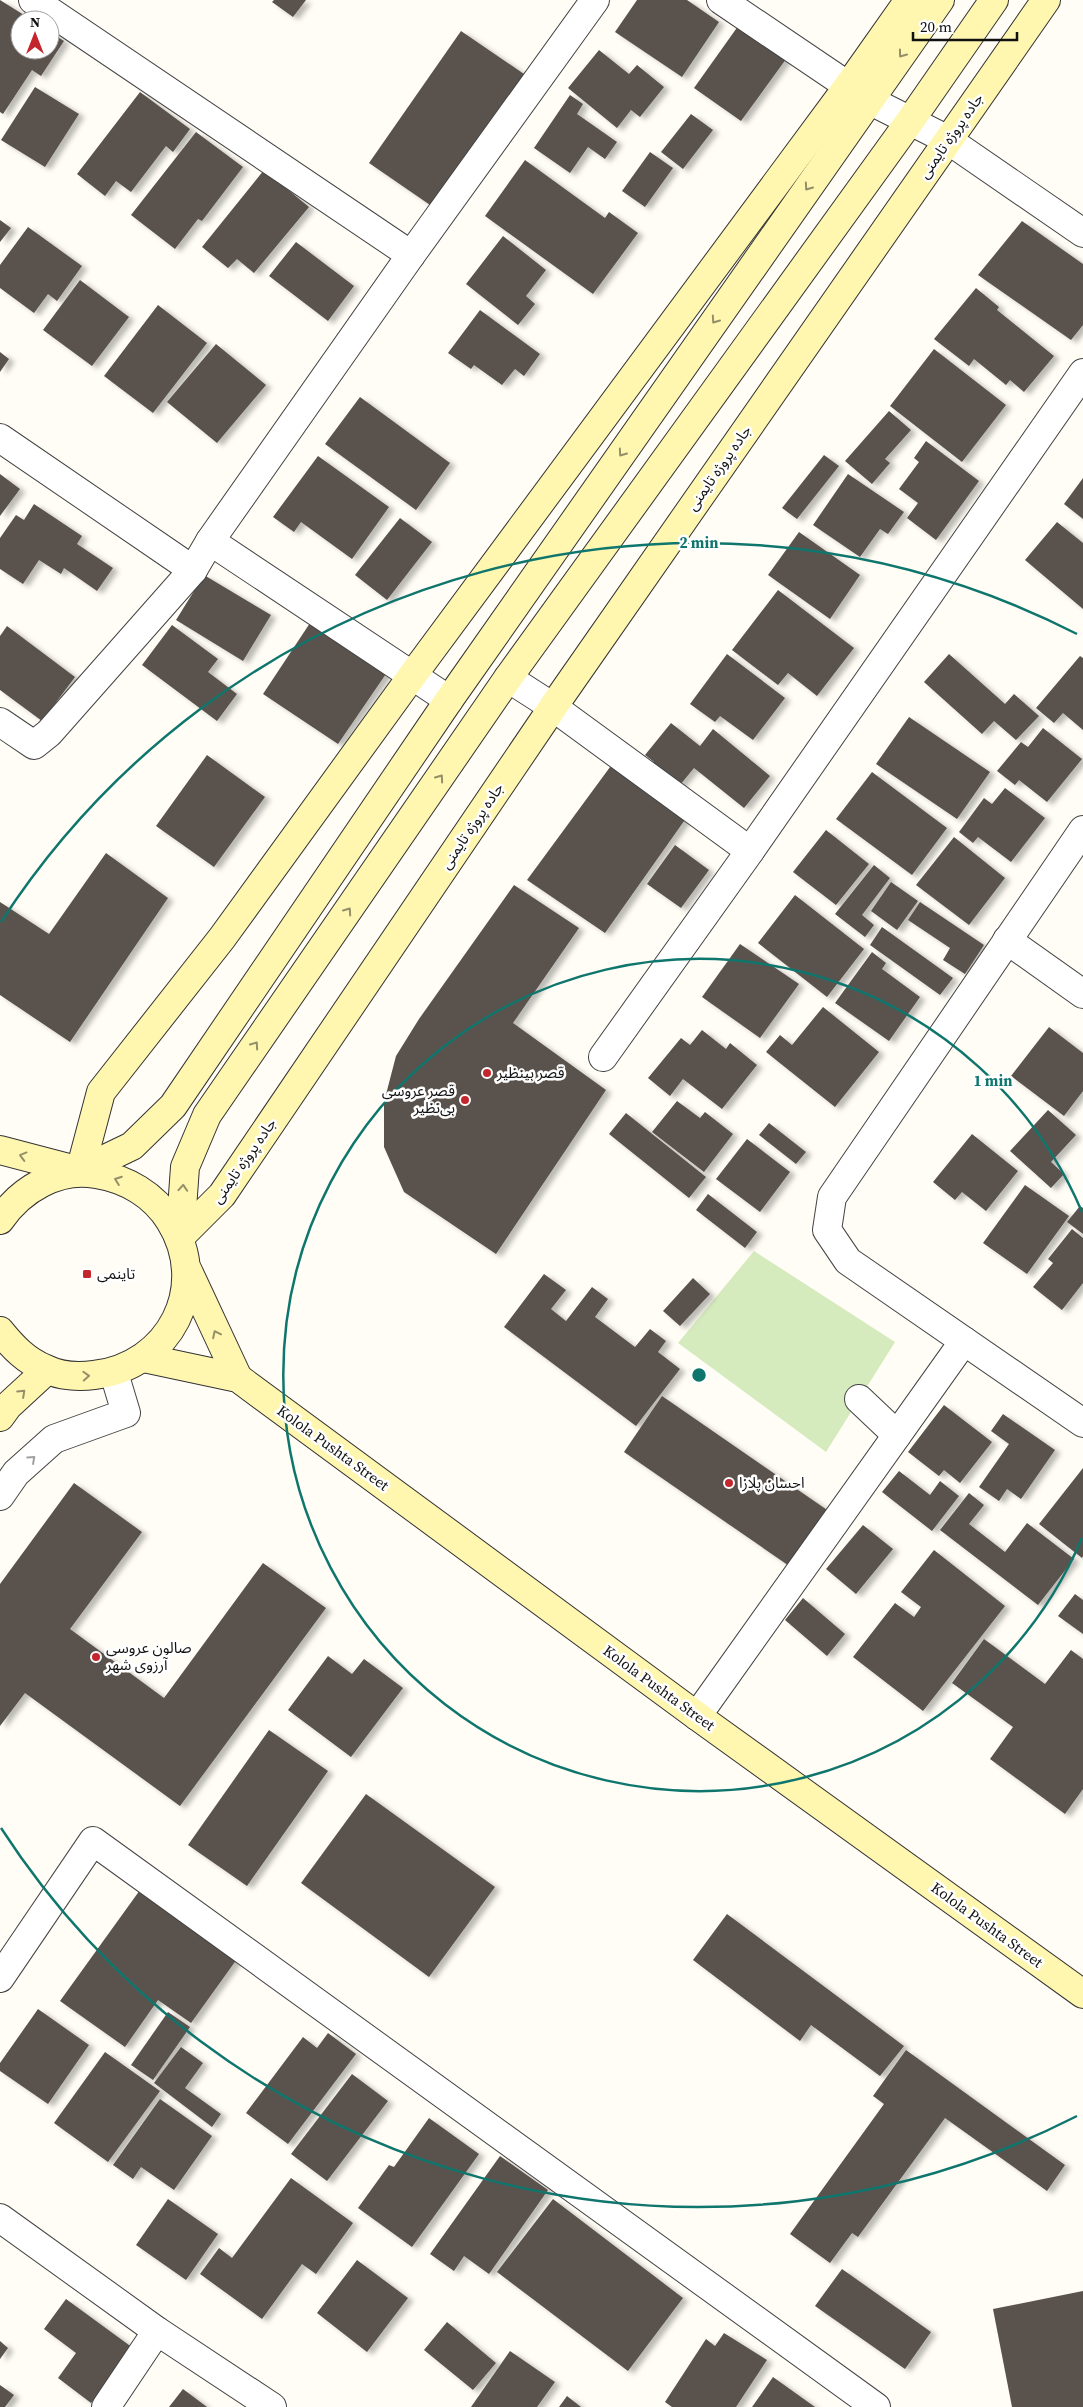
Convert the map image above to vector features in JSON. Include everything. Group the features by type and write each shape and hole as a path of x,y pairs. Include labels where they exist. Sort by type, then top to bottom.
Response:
{"main road":[{"path":"0,1220 12,1203 39,1184 80,1171 132,1146 173,1106 859,93 909,0"},
{"path":"80,1171 101,1092 222,938 412,676 859,93 940,0"},
{"path":"238,1378 187,1270 180,1237 184,1167 207,1116 508,678 910,121 994,0"},
{"name":"جاده پروژه تایمنی","path":"180,1237 222,1195 553,707 1046,0"},
{"path":"0,1150 80,1171 104,1175 136,1186 162,1208 180,1237"},
{"path":"0,1331 18,1352 47,1370 80,1377 114,1373 144,1358 168,1334 183,1304 187,1270"},
{"path":"144,1358 238,1378"},
{"path":"0,1417 8,1406 47,1370"},
{"name":"Kolola Pushta Street","path":"238,1378 697,1716 1083,1994"}],"street":[{"path":"33,0 411,255"},
{"path":"0,722 34,745 42,739 193,570 210,541 411,255 595,0"},
{"path":"721,0 859,93 948,140 1083,233"},
{"path":"603,1057 750,851 1083,373"},
{"path":"0,438 193,570"},
{"path":"210,541 449,700"},
{"path":"508,678 553,707 750,851"},
{"path":"1083,830 832,1197 827,1230 848,1261 1083,1423"},
{"path":"1007,940 1083,994"},
{"path":"697,1716 964,1341"},
{"path":"0,1496 16,1473 54,1439 126,1413 114,1373"},
{"path":"859,1399 897,1435"},
{"path":"0,1978 93,1842 876,2407"},
{"path":"0,2218 157,2331 272,2407"},
{"path":"106,2407 157,2331"}],"green space":[{"path":"754,1251 895,1342 826,1452 678,1343"}],"building":[{"path":"0,0 16,10 10,10 10,60 52,60 41,76 32,70 3,114 0,112"},
{"path":"274,0 306,0 293,17 272,2"},
{"path":"637,0 687,0 719,22 682,77 615,32"},
{"path":"741,22 789,55 741,121 694,88"},
{"path":"461,31 524,74 433,207 369,163"},
{"path":"60,38 64,41 60,47"},
{"path":"599,50 629,74 637,65 664,87 640,117 631,110 617,128 568,88"},
{"path":"35,87 79,114 45,167 1,140"},
{"path":"140,92 190,129 173,152 166,146 131,192 116,181 105,196 77,174"},
{"path":"570,95 583,104 577,114 617,142 605,159 588,147 570,173 534,148"},
{"path":"691,114 713,130 683,169 661,152"},
{"path":"196,132 243,167 202,221 198,219 175,249 131,215"},
{"path":"650,152 673,168 645,207 622,191"},
{"path":"525,160 605,218 609,212 638,233 593,294 485,216"},
{"path":"264,170 309,207 254,273 237,259 228,268 202,247"},
{"path":"0,220 11,228 0,242"},
{"path":"1022,221 1083,264 1083,325 1071,340 978,275"},
{"path":"28,227 82,266 57,301 48,294 34,313 0,288 0,265"},
{"path":"503,236 546,270 526,296 535,304 518,325 466,284"},
{"path":"296,242 354,286 328,321 269,276"},
{"path":"80,280 129,317 92,366 43,330"},
{"path":"976,288 999,307 997,310 1054,356 1024,392 1010,380 1006,385 974,359 969,366 934,339"},
{"path":"158,305 207,343 153,413 104,376"},
{"path":"480,310 540,354 524,376 515,369 502,385 474,365 471,369 448,353"},
{"path":"216,344 266,385 217,443 167,402"},
{"path":"934,349 1006,405 962,462 890,406"},
{"path":"0,352 9,359 0,372"},
{"path":"360,397 450,463 416,510 325,444"},
{"path":"889,411 911,430 885,459 890,463 872,484 845,461"},
{"path":"926,441 979,481 936,540 907,518 918,503 899,489 919,462 914,458"},
{"path":"824,455 839,466 797,519 782,508"},
{"path":"318,456 389,507 352,559 301,522 294,532 273,517"},
{"path":"0,474 20,489 0,516"},
{"path":"848,474 904,512 888,534 880,529 860,557 813,525"},
{"path":"1083,478 1083,519 1064,504"},
{"path":"34,504 82,536 77,544 113,568 97,591 64,568 61,574 39,560 23,584 0,569 0,538 16,515 24,520"},
{"path":"400,518 432,542 387,600 355,575"},
{"path":"1057,522 1083,543 1083,609 1025,560"},
{"path":"799,532 860,575 830,619 768,575"},
{"path":"204,575 271,615 243,661 176,620"},
{"path":"778,590 854,648 817,696 788,673 778,685 732,650"},
{"path":"314,617 390,668 338,744 263,694"},
{"path":"172,625 218,659 208,672 237,694 217,721 142,665"},
{"path":"7,626 75,677 42,721 0,690 0,636"},
{"path":"727,654 785,698 753,740 720,716 715,722 690,704"},
{"path":"949,654 1005,704 1014,694 1039,716 1016,740 994,721 982,734 924,682"},
{"path":"1080,656 1083,658 1083,730 1063,713 1054,723 1036,708"},
{"path":"909,717 990,772 957,819 876,764"},
{"path":"671,723 700,746 713,729 770,776 744,808 694,768 675,791 648,769 654,762 645,755"},
{"path":"1043,728 1082,759 1047,802 1019,780 1015,785 997,771 1021,742 1028,747"},
{"path":"207,755 265,797 214,867 156,826"},
{"path":"613,763 689,814 605,933 527,880"},
{"path":"872,772 947,828 912,875 836,819"},
{"path":"1005,788 1045,818 1011,862 978,837 973,843 959,832 984,798 992,804"},
{"path":"826,830 869,864 836,905 793,872"},
{"path":"954,837 1005,878 969,925 916,885"},
{"path":"675,845 709,870 681,908 647,884"},
{"path":"106,853 168,898 70,1042 0,995 0,902 49,934"},
{"path":"874,865 890,878 862,915 874,925 865,937 835,914"},
{"path":"891,882 918,901 897,930 871,911"},
{"name":"قصر بینظیر","path":"514,885 579,928 513,1023 606,1090 496,1254 404,1192 384,1147 384,1102 396,1056 419,1019"},
{"path":"795,895 864,949 827,997 758,943"},
{"path":"920,902 984,945 965,974 943,960 950,948 908,920"},
{"path":"882,927 953,978 940,995 870,945"},
{"path":"740,944 799,984 760,1038 702,997"},
{"path":"872,952 886,963 882,969 920,997 889,1041 835,1003"},
{"path":"823,1007 879,1052 835,1107 766,1052 780,1035 792,1045"},
{"path":"1049,1027 1083,1053 1083,1091 1064,1116 1011,1076"},
{"path":"702,1030 726,1049 730,1043 757,1065 722,1109 683,1079 670,1096 648,1078 681,1038 690,1045"},
{"path":"677,1101 700,1118 705,1112 733,1134 704,1172 652,1132"},
{"path":"1048,1110 1076,1135 1051,1162 1064,1174 1051,1188 1010,1151"},
{"path":"626,1113 706,1177 689,1198 609,1134"},
{"path":"769,1123 806,1152 796,1164 759,1135"},
{"path":"972,1134 1018,1171 986,1211 962,1192 955,1200 933,1182"},
{"path":"747,1139 790,1172 760,1212 716,1179"},
{"path":"1025,1185 1069,1216 1027,1274 983,1243"},
{"path":"708,1194 757,1232 745,1248 696,1210"},
{"path":"1080,1206 1083,1208 1083,1234 1067,1222"},
{"path":"1072,1229 1083,1238 1083,1283 1062,1310 1033,1287 1053,1263 1048,1259"},
{"path":"544,1274 566,1290 551,1309 566,1321 592,1287 608,1299 595,1317 635,1347 650,1329 666,1341 658,1352 680,1369 636,1426 504,1327"},
{"path":"693,1278 710,1294 680,1326 663,1311"},
{"name":"احسان پلازا","path":"662,1396 833,1514 795,1570 624,1452"},
{"path":"944,1405 992,1442 960,1483 944,1470 939,1476 908,1452"},
{"path":"1003,1414 1055,1450 1021,1499 1007,1489 999,1501 979,1487 1009,1444 991,1431"},
{"path":"1083,1468 1083,1556 1082,1558 1039,1524"},
{"path":"899,1471 930,1495 940,1481 959,1496 932,1531 882,1492"},
{"path":"74,1483 142,1532 70,1629 164,1698 263,1563 326,1608 180,1806 25,1693 0,1726 0,1584"},
{"path":"969,1493 984,1505 969,1524 1005,1552 1027,1523 1074,1559 1038,1605 940,1530"},
{"path":"863,1525 893,1549 856,1594 826,1569"},
{"path":"934,1550 1005,1606 923,1711 853,1657 895,1603 914,1617 921,1607 901,1592"},
{"path":"1075,1594 1083,1600 1083,1634 1058,1616"},
{"path":"803,1598 845,1634 827,1656 785,1620"},
{"path":"984,1639 1045,1684 1071,1650 1083,1659 1083,1789 1065,1814 990,1759 1013,1727 952,1683"},
{"path":"328,1656 352,1674 364,1659 403,1688 351,1757 288,1710"},
{"path":"269,1730 328,1771 247,1886 188,1845"},
{"path":"366,1794 495,1887 429,1977 301,1883"},
{"path":"140,1890 237,1959 191,2023 158,2000 125,2047 60,2001"},
{"path":"727,1914 904,2046 880,2076 811,2025 800,2041 693,1960"},
{"path":"38,2009 89,2045 48,2104 0,2071 0,2063"},
{"path":"168,2012 190,2027 153,2080 131,2065"},
{"path":"328,2033 356,2054 288,2144 246,2113 303,2037 317,2048"},
{"path":"181,2047 203,2063 185,2088 221,2114 212,2127 154,2083"},
{"path":"906,2050 1065,2165 1047,2191 945,2118 858,2237 852,2233 830,2263 790,2234 884,2104 873,2096"},
{"path":"105,2052 160,2091 108,2162 54,2123"},
{"path":"352,2074 388,2101 327,2181 291,2154"},
{"path":"160,2099 212,2136 174,2190 141,2167 133,2179 113,2165"},
{"path":"429,2118 479,2154 412,2247 358,2208 389,2165 394,2167"},
{"path":"500,2156 548,2190 489,2274 464,2256 454,2271 430,2254"},
{"path":"291,2178 353,2223 316,2274 302,2264 262,2319 200,2274 219,2248 232,2258"},
{"path":"168,2199 218,2234 186,2280 136,2245"},
{"path":"553,2199 683,2298 628,2371 497,2272"},
{"path":"357,2260 408,2298 367,2352 317,2313"},
{"path":"842,2269 931,2332 905,2369 815,2306"},
{"path":"1083,2291 1083,2407 1012,2407 993,2309"},
{"path":"66,2299 133,2348 91,2403 58,2378 76,2353 44,2329"},
{"path":"447,2322 496,2363 473,2390 424,2350"},
{"path":"724,2333 767,2360 736,2407 672,2407 665,2402 706,2339 715,2346"},
{"path":"0,2341 8,2348 0,2359"},
{"path":"510,2351 555,2382 537,2407 471,2407"},
{"path":"773,2377 815,2407 752,2407"},
{"path":"0,2385 14,2395 5,2407 0,2407"},
{"path":"183,2389 207,2407 169,2407"},
{"path":"567,2396 581,2407 559,2407"}],"place":[{"name":"قصر بینظیر","path":"487,1073"},
{"name":"قصر عروسی بی‌نظیر","path":"465,1100"},
{"name":"تاینمی","path":"87,1274"},
{"name":"احسان پلازا","path":"729,1483"},
{"name":"صالون عروسی آرزوی شهر","path":"96,1657"}]}
